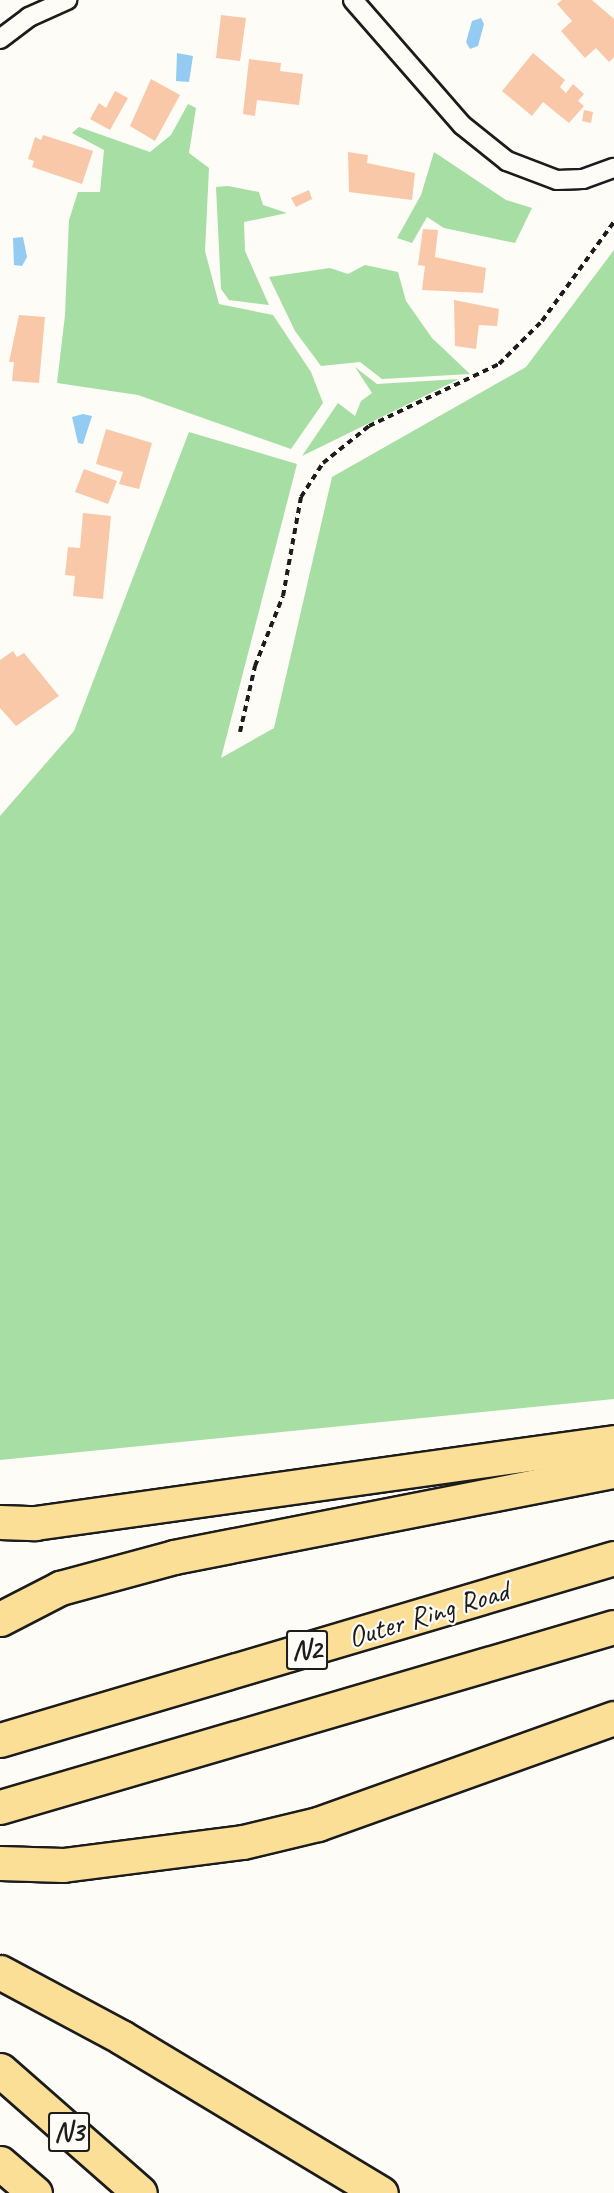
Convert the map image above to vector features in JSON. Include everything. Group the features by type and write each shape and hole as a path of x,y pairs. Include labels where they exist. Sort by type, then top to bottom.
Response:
{"highway":[{"path":"0,1522 35,1523 614,1442"},
{"path":"11,1613 60,1588 174,1557 614,1471"},
{"name":"Outer Ring Road","path":"0,1740 614,1558"},
{"name":"N2","path":"0,1807 614,1627"},
{"path":"0,1863 63,1865 243,1842 318,1824 614,1718"},
{"path":"0,1972 121,2037 381,2193"},
{"name":"N3","path":"0,2070 140,2193"},
{"name":"N3","path":"0,2163 35,2193"}],"street":[{"path":"0,39 27,9 67,0"},
{"path":"353,0 462,125 507,162 557,180 583,179 614,168"}],"path":[{"path":"240,732 255,666 283,596 301,497 322,463 369,426 499,364 542,321 614,222"}],"green space":[{"path":"188,104 196,108 189,153 209,168 205,251 219,304 273,315 311,372 323,403 291,449 138,395 57,383 65,315 69,220 78,192 100,192 104,150 72,133 79,127 150,152 171,135"},
{"path":"434,152 506,200 532,208 515,243 444,228 427,217 412,243 397,238 421,195"},
{"path":"228,186 259,192 263,205 287,213 244,222 245,251 269,305 229,300 221,289 216,187"},
{"path":"614,250 614,1399 0,1460 0,816 74,731 189,432 297,464 221,758 274,728 332,477 526,367"},
{"path":"365,265 398,272 406,301 432,338 470,374 382,379 360,362 321,366 295,331 269,277 330,268 348,274"},
{"path":"355,367 377,384 459,379 302,456 338,403 355,416 361,401 372,393"}],"water":[{"path":"481,18 484,24 478,46 470,49 466,42 472,21"},
{"path":"177,53 193,56 189,82 176,81"},
{"path":"23,237 27,257 22,266 14,265 13,238"},
{"path":"83,414 92,416 83,444 78,443 72,417"}],"building":[{"path":"562,0 592,0 614,19 614,57 609,62 596,48 585,58 561,31 572,21 557,4"},
{"path":"221,15 246,18 240,61 216,58"},
{"path":"533,53 565,80 560,87 566,93 573,84 584,94 578,101 584,106 569,123 543,102 532,116 502,91"},
{"path":"249,59 281,63 280,71 303,74 299,105 257,100 255,116 243,114"},
{"path":"151,79 180,95 155,141 130,126"},
{"path":"115,91 128,98 110,130 90,119 99,103 106,108"},
{"path":"584,110 593,112 591,123 582,121"},
{"path":"43,135 93,151 82,184 32,167 34,161 28,159 35,137 41,140"},
{"path":"348,152 368,155 367,163 415,173 412,200 349,192"},
{"path":"309,190 312,199 296,207 291,198"},
{"path":"423,229 438,230 435,257 486,268 483,293 422,290 425,266 418,265"},
{"path":"454,300 499,309 497,326 479,325 476,349 455,346"},
{"path":"19,315 45,317 39,383 12,381 14,362 9,362"},
{"path":"106,429 152,443 139,489 119,484 123,472 96,464"},
{"path":"84,469 117,481 108,504 75,492"},
{"path":"83,513 111,516 103,599 73,596 75,576 65,575 68,547 80,548"},
{"path":"13,651 17,657 24,653 59,696 16,726 0,708 0,660"}]}
